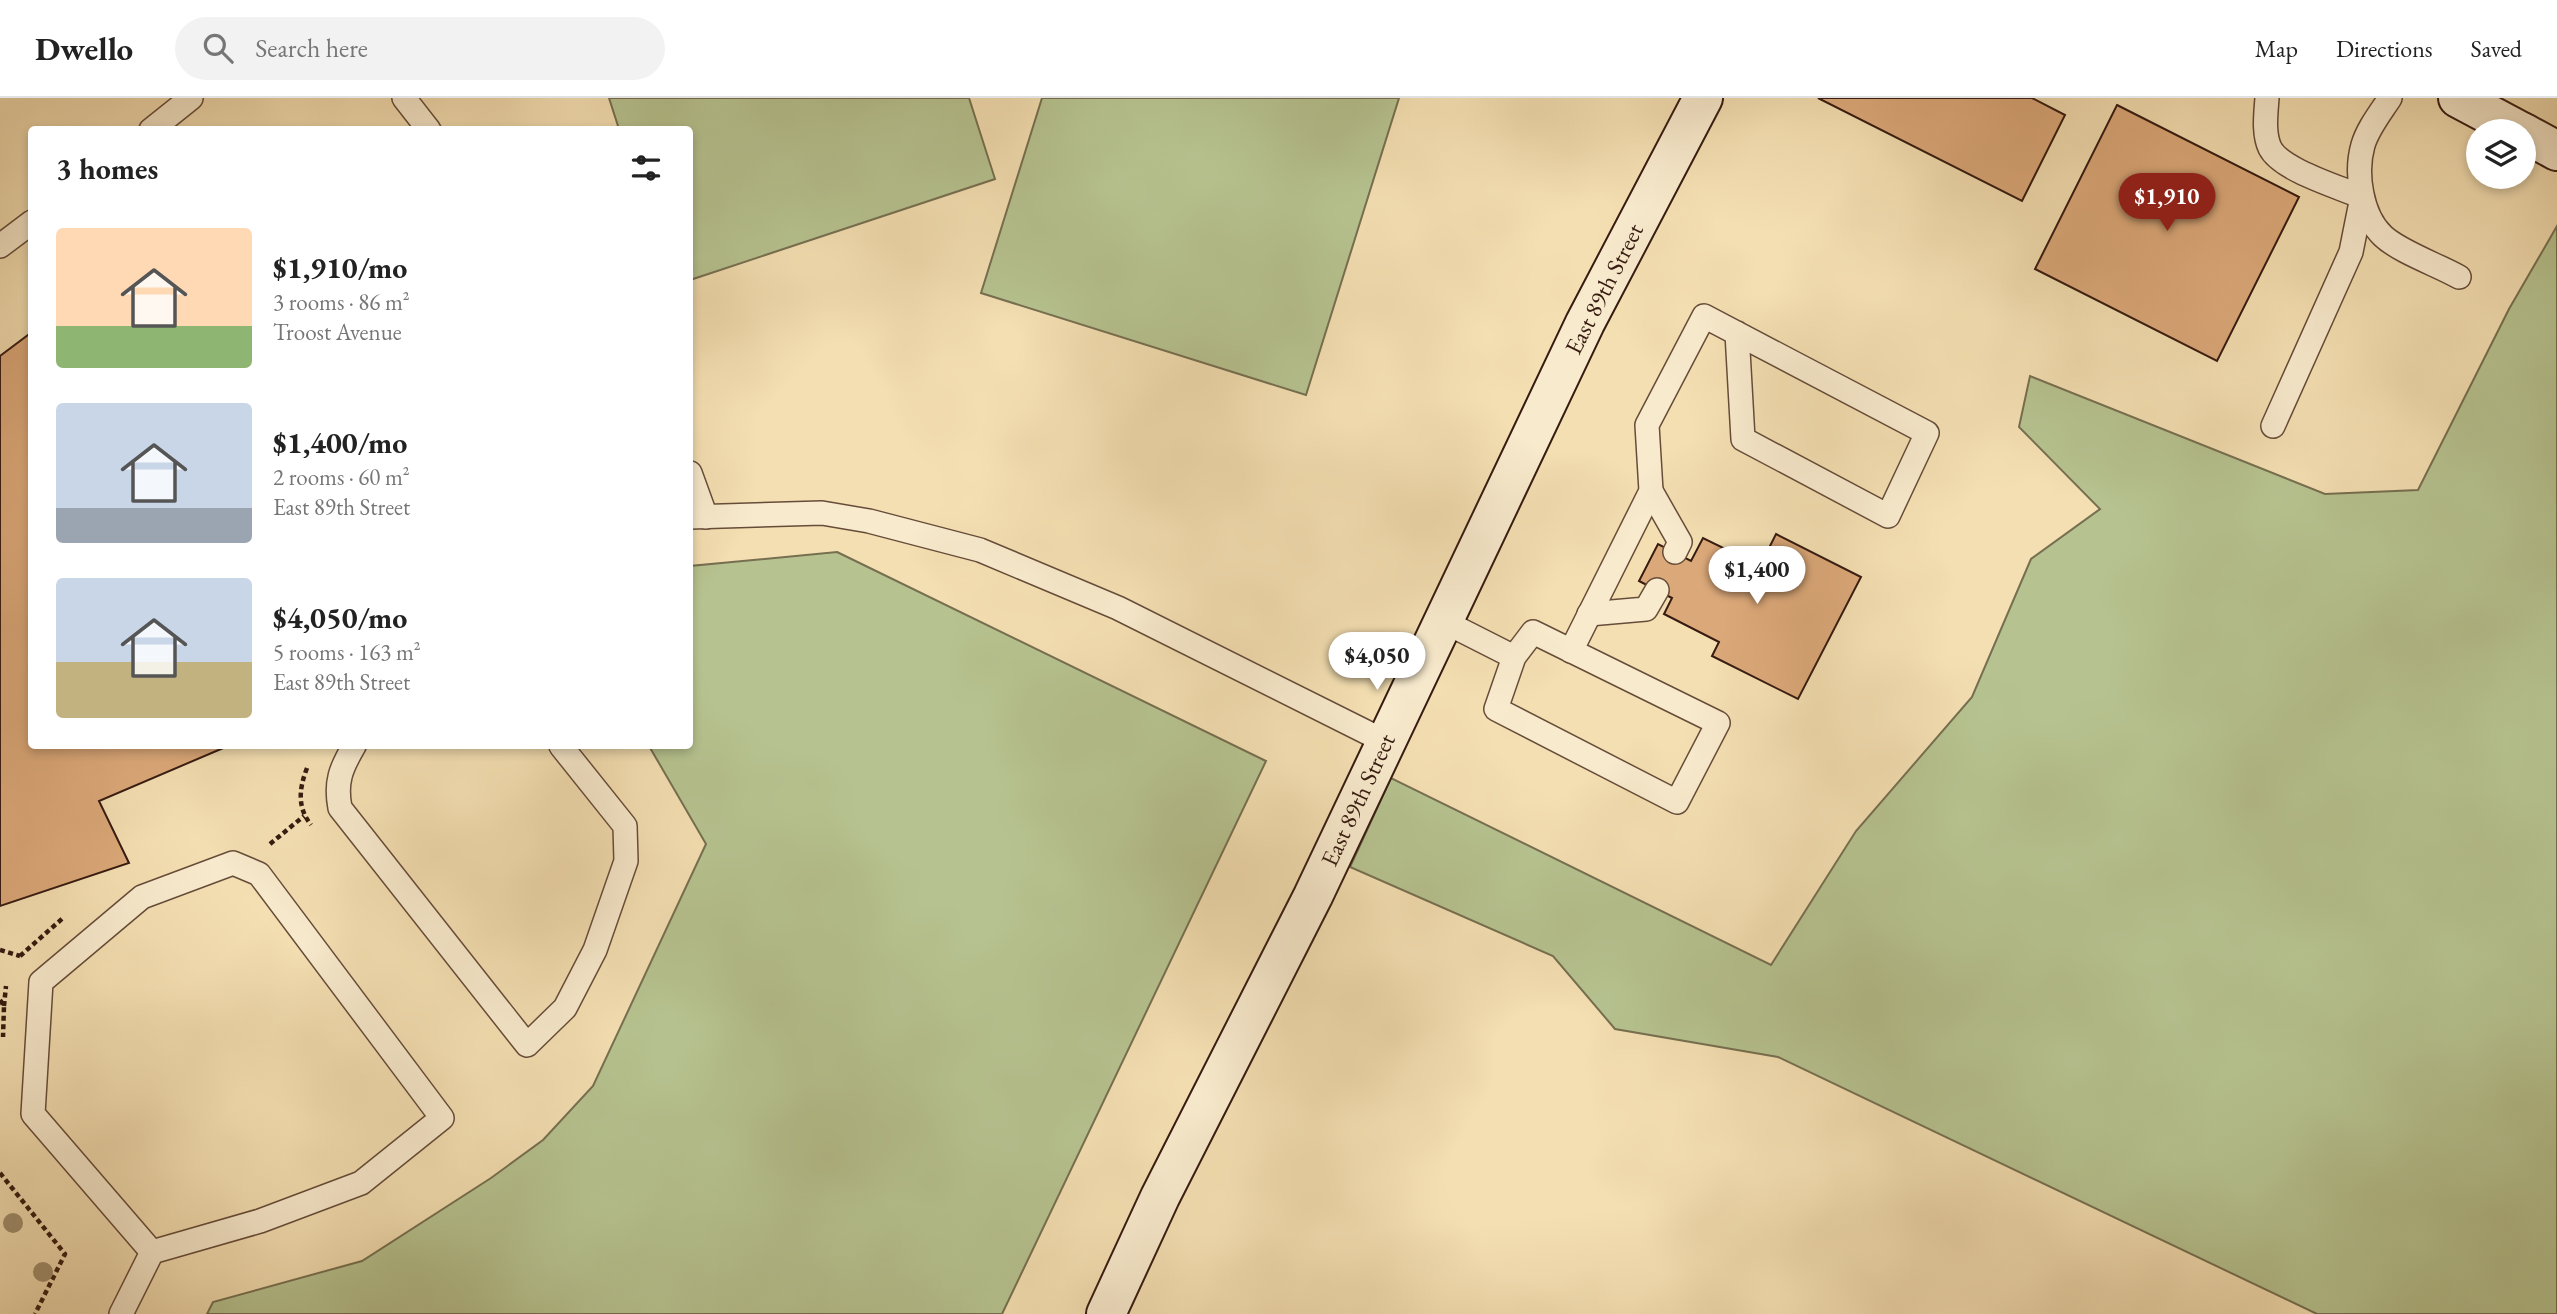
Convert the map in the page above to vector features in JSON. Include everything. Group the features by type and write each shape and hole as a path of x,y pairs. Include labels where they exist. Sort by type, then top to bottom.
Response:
{"street":[{"name":"East 89th Street","path":"1106,1314 1160,1197 1313,896 1585,323 1703,98"},
{"path":"2458,98 2498,119"},
{"path":"2536,140 2557,151"}],"lane":[{"path":"156,126 191,98"},
{"path":"404,98 426,126"},
{"path":"2267,98 2266,128 2270,148 2285,163 2362,197 2375,227 2384,238 2459,277"},
{"path":"2273,425 2351,252 2362,197 2360,161 2363,144 2390,98"},
{"path":"0,246 28,225"},
{"path":"1675,552 1680,542 1651,491 1647,425 1704,316 1737,333 1927,433 1888,516 1743,439 1737,333"},
{"path":"693,490 698,517 822,513 869,521 980,550 1118,608 1386,742"},
{"path":"1571,651 1651,491"},
{"path":"1589,614 1646,609 1657,590"},
{"path":"1443,621 1514,657"},
{"path":"1533,632 1718,723 1677,802 1496,709 1514,657 1533,632"},
{"path":"352,749 340,770 336,788 340,808 527,1045 565,1008 595,950 626,861 625,826 563,749"},
{"path":"121,1314 152,1252 260,1221 361,1183 442,1118 259,874 233,863 142,897 41,982 33,1114 152,1252"}],"path":[{"path":"262,841 267,847 304,816"},
{"path":"16,962 33,941 73,911"},
{"path":"0,950 20,956"},
{"path":"4,1006 7,982"},
{"path":"0,1173 65,1254 35,1314"}],"green space":[{"path":"609,98 969,98 995,179 693,279 693,126 618,126"},
{"path":"1042,98 1399,98 1306,395 981,293"},
{"path":"2557,226 2557,1314 2317,1314 1778,1057 1615,1029 1553,956 1350,867 1391,778 1771,965 1856,831 1972,697 2031,559 2100,509 2019,427 2030,376 2325,494 2418,490 2509,309"},
{"path":"837,552 1266,761 1002,1314 207,1314 213,1302 362,1261 491,1178 543,1140 593,1086 706,844 651,749 693,749 693,566"}],"building":[{"path":"1818,98 2032,98 2065,115 2022,201"},
{"path":"2117,105 2299,197 2217,361 2035,269"},
{"path":"28,335 28,749 221,749 99,801 129,863 0,906 0,356"},
{"path":"1776,534 1861,577 1798,699 1712,656 1719,642 1664,614 1672,598 1639,581 1658,544 1691,561 1703,538 1760,566"}]}
